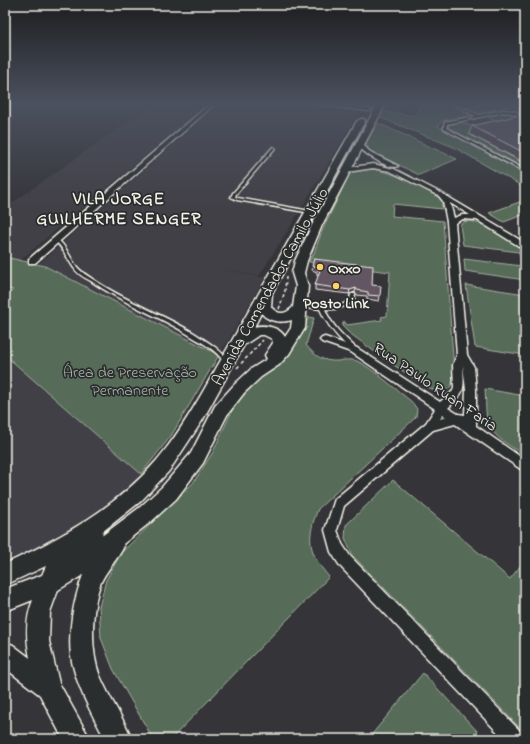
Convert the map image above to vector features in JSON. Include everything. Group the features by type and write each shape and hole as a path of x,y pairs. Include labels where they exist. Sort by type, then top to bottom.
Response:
{"main road":[{"name":"Avenida Comendador Camilo Júlio","path":"5,575 50,554 83,535 118,509 150,480 161,467 178,445 227,363 352,138"},
{"name":"Avenida Comendador Camilo Júlio","path":"5,600 49,583 78,567 146,514 169,493 197,458 221,411 239,388 274,361 284,350 298,328 302,286 298,273 300,261 364,138"},
{"path":"266,294 264,308 267,312 276,316 292,316 298,313 301,305"},
{"path":"236,347 249,333 257,330 268,330 278,336 280,343 256,374"},
{"path":"77,739 48,687 38,641 39,612 53,573 62,562 117,519 140,496 161,467"},
{"path":"120,739 99,700 85,666 81,630 84,603 101,562 146,514"},
{"path":"5,653 48,687"}],"street":[{"path":"32,261 174,138"},
{"path":"360,145 365,151 525,238"},
{"path":"373,166 369,164 370,160 381,159"},
{"path":"347,170 373,166 392,170 445,199 451,222 462,355 469,367 471,408 470,428"},
{"path":"445,199 451,196 483,220 525,246"},
{"path":"451,222 457,200"},
{"path":"451,222 467,217 483,220"},
{"name":"Rua Paulo Ruan Faria","path":"325,340 354,350 458,419 525,467"},
{"path":"462,355 458,365 459,387 457,393 441,408 430,426 339,503 331,530 336,547 345,561 516,739"},
{"path":"430,426 458,419 466,415 471,408"}],"lane":[{"path":"463,138 525,171"},
{"path":"274,148 233,197 310,212"},
{"path":"56,240 64,246 78,270 114,293 178,325 221,354 227,363"},
{"path":"301,305 322,308 342,306 352,300 353,295"},
{"path":"322,308 332,329 354,350"}],"shaded area":[{"path":"105,138 167,138 19,261 5,257 5,208"},
{"path":"180,138 344,138 259,276 219,268 265,278 219,355 46,266 38,265"},
{"path":"428,138 525,138 525,188 448,146"},
{"path":"5,355 141,474 120,498 47,545 5,560"}],"green space":[{"path":"369,138 410,138 457,159 419,175 369,150 366,143"},
{"path":"431,138 459,138 525,174 525,188 454,147"},
{"path":"467,138 475,138 525,164 525,168"},
{"path":"369,169 386,172 408,180 429,191 442,201 442,209 393,204 392,216 443,221 454,370 454,377 450,387 444,391 434,390 427,387 383,358 342,326 344,321 347,325 382,320 381,317 387,316 390,272 309,262 351,171"},
{"path":"525,200 525,214 504,222 489,213"},
{"path":"471,221 487,226 525,250 525,280 465,271 464,259 522,266 519,252 463,245 460,225 463,222"},
{"name":"Área de Preservação Permanente","path":"5,257 45,266 219,355 171,436 141,474 5,355 5,296 13,290 5,288"},
{"path":"466,285 525,294 525,355 475,347"},
{"path":"308,317 314,318 306,345 313,352 320,358 328,360 352,360 363,364 412,402 417,409 416,417 318,509 312,529 311,545 317,560 329,577 171,739 153,739 113,669 101,638 99,607 106,580 121,553 193,483 213,452 235,404 267,372 304,330"},
{"path":"485,389 525,396 525,456 499,438 488,423 486,415"},
{"path":"393,480 510,579 525,560 525,733 352,555 345,538 346,525"},
{"path":"423,673 478,732 472,739 368,739"}],"building":[{"path":"495,138 525,138 525,153"},
{"path":"314,259 373,266 372,285 381,286 380,296 368,295 368,292 357,290 356,288 350,290 315,285 320,270 317,270 318,267 312,266"}],"place":[{"name":"Oxxo","path":"320,267"},
{"name":"Posto Link","path":"336,286"}],"district":[{"name":"VILA JORGE GUILHERME SENGER","path":"119,208"}]}
